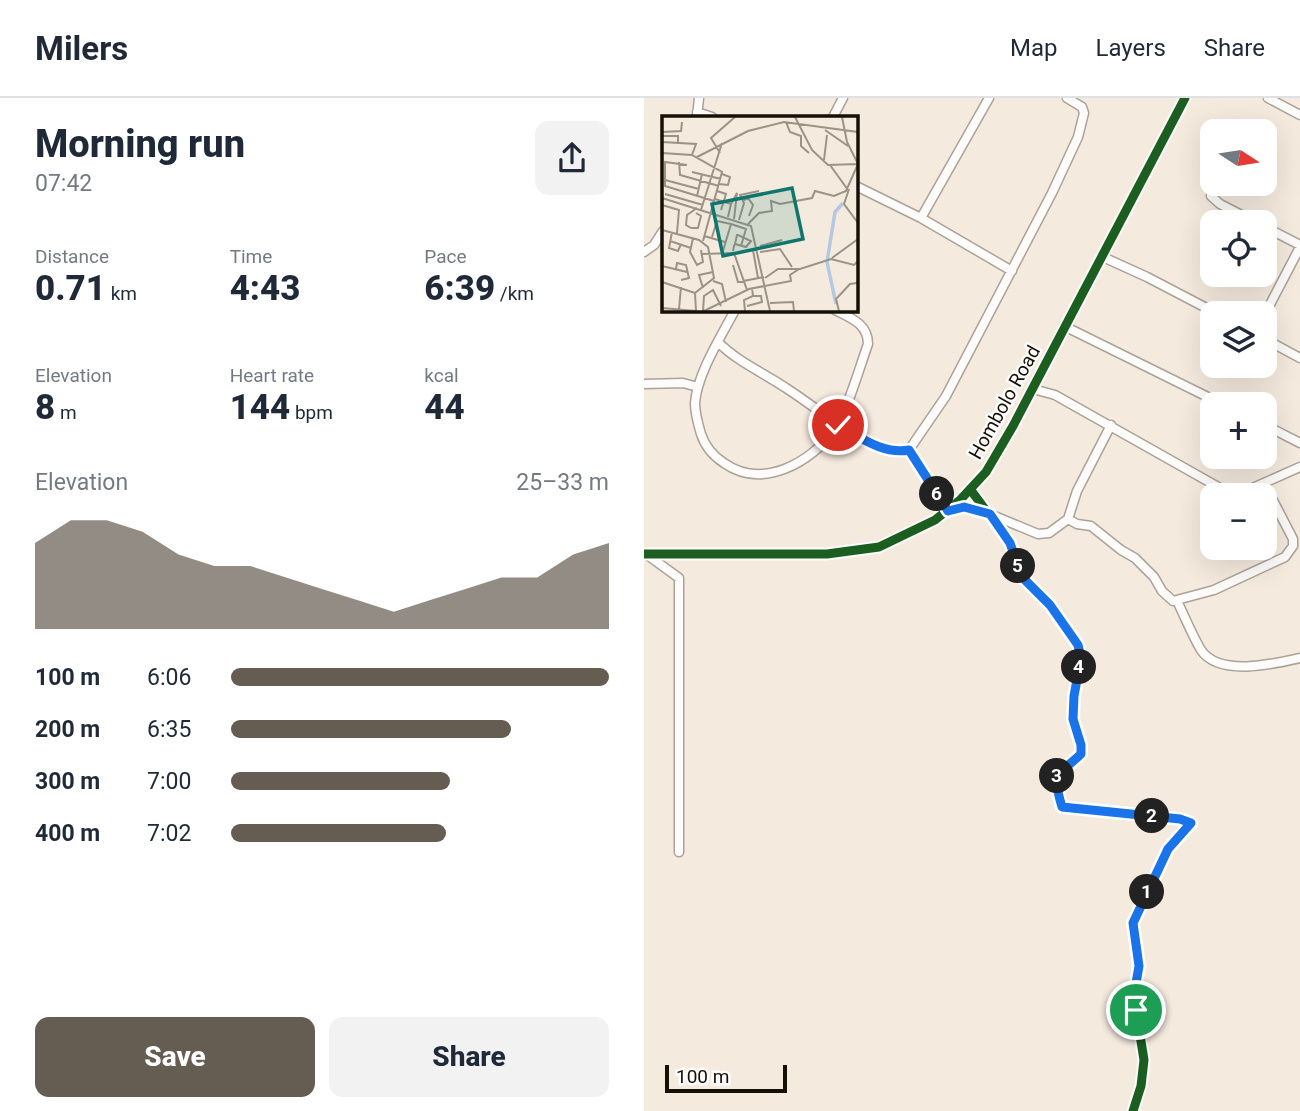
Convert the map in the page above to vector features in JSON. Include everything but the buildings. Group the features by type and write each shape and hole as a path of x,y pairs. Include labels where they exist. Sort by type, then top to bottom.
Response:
{"street":[{"path":"697,115 699,98"},
{"path":"834,116 844,98"},
{"path":"921,218 989,98"},
{"path":"719,343 731,354 807,401 838,425 877,446 909,450 946,396 1052,193 1082,124 1082,107 1066,98"},
{"name":"Hombolo Road","path":"645,554 827,554 863,550 879,547 948,511 986,472 1033,389 1185,98"},
{"path":"1268,98 1300,115"},
{"path":"858,187 921,218 1012,271"},
{"path":"1211,196 1232,210"},
{"path":"644,252 654,245 662,233"},
{"path":"1272,301 1300,246 1277,234"},
{"path":"1103,257 1200,305"},
{"path":"734,312 698,387 696,418 704,442 718,459 741,472 754,475 788,468 818,448 838,425 868,344 863,326 838,312"},
{"path":"1064,326 1200,393"},
{"path":"1277,346 1300,358"},
{"path":"644,384 683,383 698,387"},
{"path":"1033,389 1055,395 1220,488 1239,494 1300,467"},
{"path":"909,450 948,511 964,507 990,514 1038,534 1049,533 1068,519 1077,491 1111,425"},
{"path":"1277,431 1300,443"},
{"path":"1068,519 1077,524 1091,526 1135,558 1162,591 1173,601 1177,601 1214,590 1285,557 1293,546 1293,539 1265,482"},
{"path":"970,489 1010,543 1022,577 1050,605 1078,645 1081,658 1073,719 1081,754 1059,771 1056,781 1062,807 1180,819 1191,823 1168,849 1133,923 1139,966 1135,989 1136,1010 1144,1060 1141,1086 1133,1111"},
{"path":"645,554 679,578 679,852"},
{"path":"1177,601 1202,650 1218,664 1257,666 1300,658"}],"cycle path":[{"path":"644,554 827,554 879,547 935,520 960,500 986,472 1013,426 1185,98"},
{"path":"970,489 1010,543 1022,577 1050,605 1078,645 1081,658 1073,720 1081,754 1062,771 1057,780 1062,807 1180,819 1191,823 1168,849 1133,923 1139,966 1135,989 1136,1010 1144,1060 1141,1086 1133,1111"}],"route":[{"path":"838,425 868,443 890,449 909,450 948,511 964,507 990,514 1010,543 1022,577 1050,605 1078,645 1081,658 1073,719 1081,754 1059,771 1056,781 1062,807 1180,819 1191,823 1168,849 1133,923 1139,966 1135,989 1136,1010"}]}
